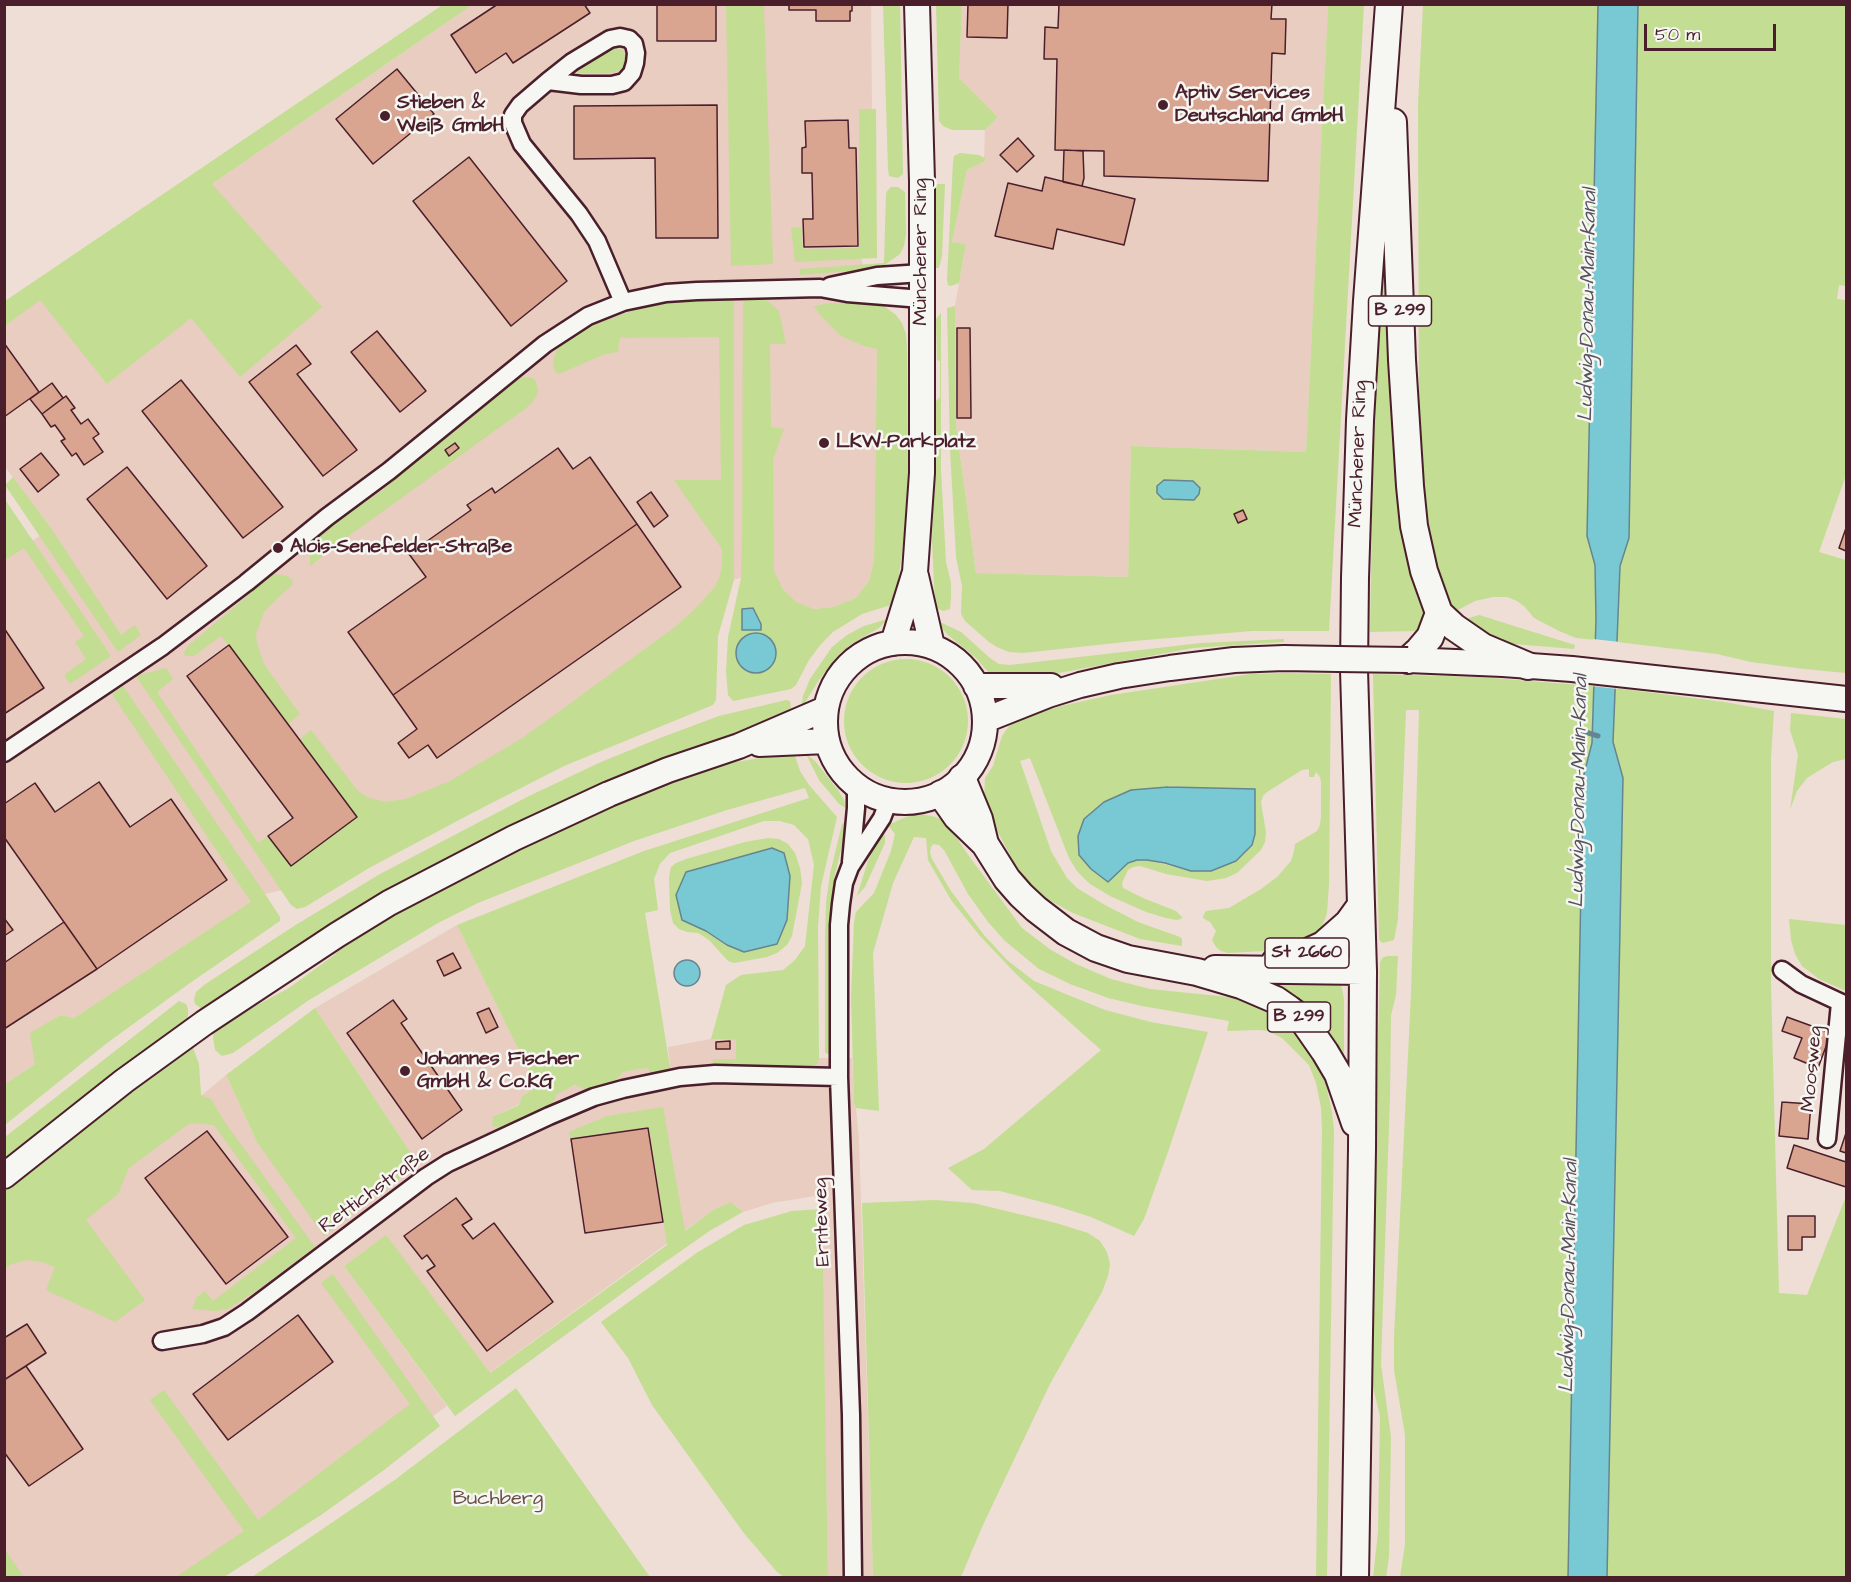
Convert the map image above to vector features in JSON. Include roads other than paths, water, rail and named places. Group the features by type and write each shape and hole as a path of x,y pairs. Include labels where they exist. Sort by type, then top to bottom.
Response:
{"main road":[{"name":"Münchener Ring","path":"893,643 915,572 922,473 922,181 917,4"},
{"name":"Münchener Ring","path":"1361,905 1354,670 1356,545 1367,301 1389,4"},
{"name":"B 299","path":"1389,4 1398,282 1412,503 1424,571 1438,613"},
{"name":"Münchener Ring","path":"915,572 932,646"},
{"path":"1408,660 1430,637 1438,613 1472,641 1528,666"},
{"path":"893,643 932,646 957,661 976,686 983,703 985,720 978,754 962,778 940,794 907,802 889,800 870,794 847,778 835,762 827,741 825,709 832,688 848,666 869,650 893,643"},
{"path":"985,720 1023,704 1080,685 1170,668 1234,660 1284,658 1408,660 1572,669 1846,699"},
{"path":"976,686 1080,685"},
{"path":"4,1176 124,1081 204,1023 388,903 514,838 609,794 668,770 739,746 825,709"},
{"path":"739,746 827,741"},
{"path":"962,778 979,819 985,844"},
{"path":"940,794 957,817 985,844"},
{"name":"St 2660","path":"985,844 1007,879 1028,902 1052,922 1081,941 1128,960 1161,966 1363,971"},
{"name":"B 299","path":"1355,1578 1362,1149 1361,905"},
{"name":"St 2660","path":"1236,969 1289,959 1313,950 1341,931 1361,905"},
{"name":"B 299","path":"1161,966 1208,975 1241,985 1276,1000 1302,1019 1338,1074 1348,1098 1362,1149"}],"street":[{"path":"548,81 580,85 612,85 624,82 632,73 635,63 634,44 629,39 620,37 610,39 572,62 548,81 520,105 513,115 513,123 522,144 579,214 597,241 623,302"},
{"path":"820,288 877,276 922,273"},
{"path":"4,753 163,646 254,577 545,344 582,319 623,302 683,292 820,288 922,299"},
{"name":"Ernteweg","path":"853,1578 851,1415 839,1077 840,914 844,884 850,867 856,785"},
{"name":"Ernteweg","path":"850,867 882,818 889,800"},
{"name":"Moosweg","path":"1782,970 1801,984 1843,1004 1827,1139"},
{"name":"Rettichstraße","path":"162,1341 203,1334 224,1327 448,1163 594,1097 680,1077 715,1074 839,1077"}],"water":[{"path":"1638,4 1629,538 1620,566 1613,742 1623,778 1607,1577 1568,1578 1583,778 1592,743 1596,620 1595,565 1587,536 1598,5"},
{"path":"1164,480 1193,481 1200,488 1199,494 1194,500 1163,499 1157,493 1157,486"},
{"path":"753,608 761,624 761,630 742,630 742,609"},
{"path":"756,633 770,639 776,653 770,667 756,673 742,667 736,653 742,639"},
{"path":"1168,787 1255,789 1255,834 1252,845 1236,861 1211,871 1191,871 1165,863 1137,860 1128,863 1108,882 1091,869 1079,855 1078,836 1084,819 1104,802 1131,790"},
{"path":"772,848 784,853 790,876 787,920 777,944 744,952 682,920 676,895 686,872"},
{"path":"687,960 696,964 700,973 696,982 687,986 678,982 674,973 678,964"}],"waterway":[{"name":"Ludwig-Donau-Main-Kanal","path":"1582,731 1598,736"}],"place":[{"name":"Aptiv Services Deutschland GmbH","path":"1163,105"},
{"name":"Stieben & Weiß GmbH","path":"385,116"},
{"name":"LKW-Parkplatz","path":"824,443"},
{"name":"Alois-Senefelder-Straße","path":"278,548"},
{"name":"Johannes Fischer GmbH & Co.KG","path":"405,1071"}],"park label":[{"name":"Buchberg","path":"498,1500"}]}
